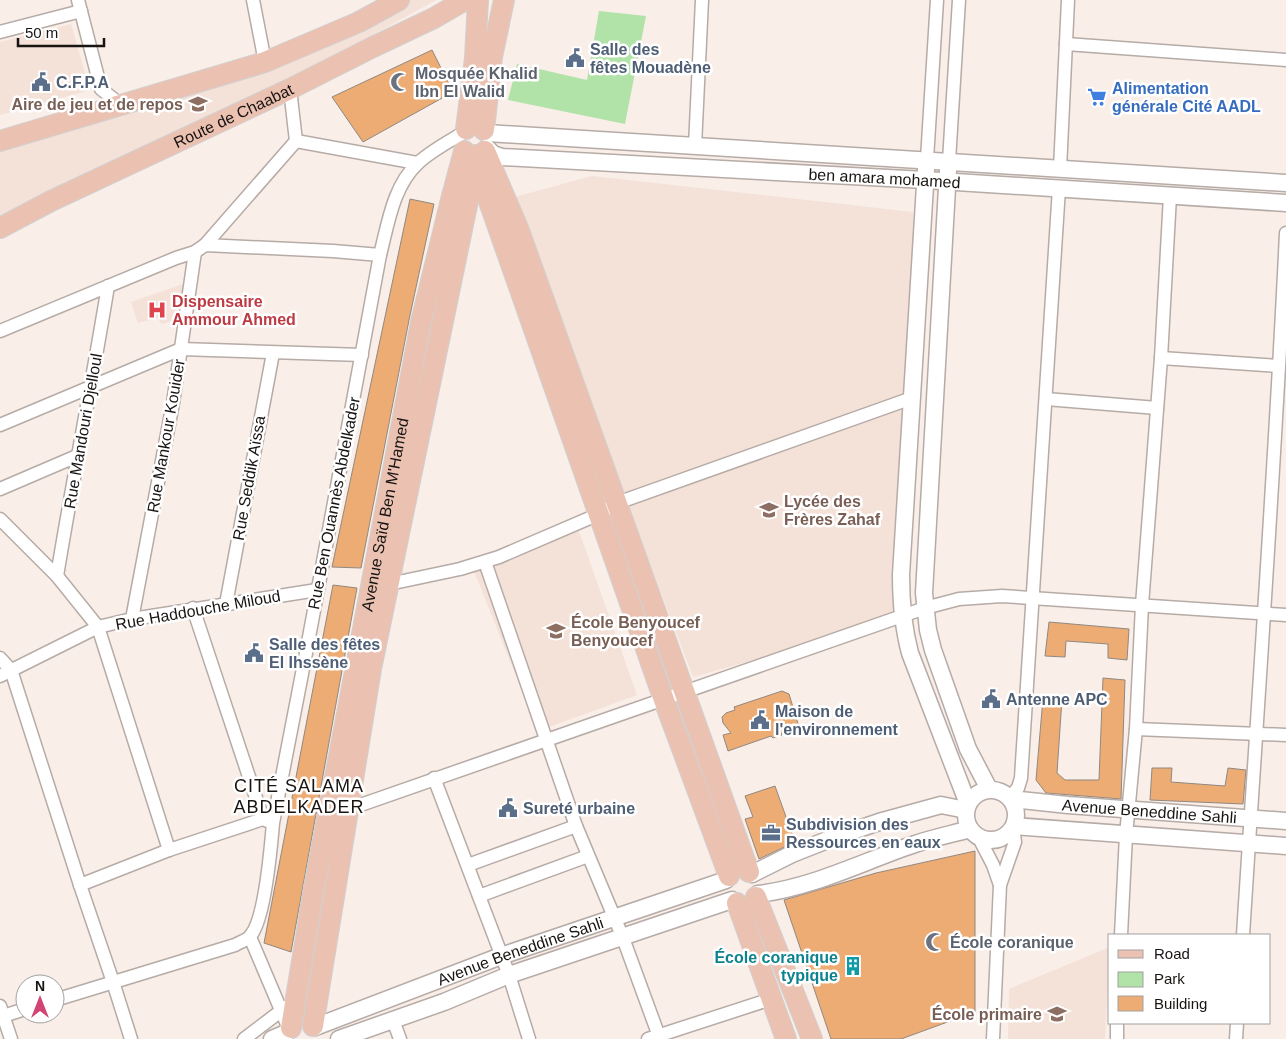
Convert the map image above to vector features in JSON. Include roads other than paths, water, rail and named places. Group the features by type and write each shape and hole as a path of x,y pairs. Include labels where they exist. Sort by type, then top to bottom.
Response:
{"main road":[{"path":"0,141 264,62 323,38 379,6 399,0"},
{"name":"Route de Chaabat","path":"0,228 51,201 290,90 372,47 434,18 465,0"},
{"name":"Avenue Saïd Ben M'Hamed","path":"283,1026 316,878 421,322 450,200 477,143 474,67 478,0"},
{"name":"Avenue Saïd Ben M'Hamed","path":"317,1031 345,826 371,669 471,186 492,56 504,0"},
{"path":"434,18 452,16 477,24"},
{"path":"477,143 518,228 537,310 599,514 728,878 725,891 746,898 812,1039"},
{"path":"537,310 617,504 750,873 758,884 746,898"},
{"path":"728,878 738,870 750,873"},
{"path":"746,898 771,999 786,1039"},
{"path":"283,1026 303,1023 317,1031"}],"street":[{"path":"253,0 264,62"},
{"path":"694,146 702,0"},
{"path":"937,0 901,576 902,616 910,653 967,807 966,820 993,865 1000,885"},
{"path":"959,0 924,566 925,608 928,630 936,659 968,749 989,789"},
{"path":"1060,168 1068,0"},
{"path":"0,32 80,6 101,89 92,114"},
{"path":"1066,44 1286,60"},
{"path":"101,89 121,105"},
{"path":"200,248 296,141 290,90"},
{"path":"296,141 417,163"},
{"name":"ben amara mohamed","path":"477,143 694,146 948,160 1286,183"},
{"name":"ben amara mohamed","path":"477,143 502,158 948,181 1286,203"},
{"name":"Rue Ben Ouannès Abdelkader","path":"250,937 256,928 265,890 271,853 268,821 317,590 380,256 394,201 417,163 477,143"},
{"path":"1011,798 1018,788 1021,778 1059,188"},
{"path":"1122,934 1126,835 1136,729 1142,605 1161,358 1170,196"},
{"path":"1243,934 1284,311 1286,233"},
{"path":"0,331 200,248 333,251 380,256"},
{"name":"Rue Mankour Kouider","path":"132,618 162,470 181,348 200,248"},
{"name":"Rue Mandouri Djelloul","path":"57,576 108,286"},
{"path":"0,425 181,348 362,355"},
{"name":"Rue Seddik Aïssa","path":"226,604 273,353"},
{"path":"1161,358 1279,366"},
{"path":"388,584 485,562 599,514 617,504 912,398"},
{"path":"1046,399 1157,408"},
{"path":"0,488 77,456"},
{"path":"0,519 57,576 98,627 169,850"},
{"path":"485,562 576,826 623,938 656,1038 771,999"},
{"name":"Rue Haddouche Miloud","path":"6,673 98,627 132,618 317,590"},
{"path":"349,809 925,608 974,597 1033,598 1286,615"},
{"path":"80,885 169,850 268,821 193,608"},
{"path":"0,658 80,885 131,1039"},
{"path":"1136,729 1286,736"},
{"path":"434,778 509,976 529,1039"},
{"path":"967,807 977,794 989,789 1000,791 1011,798 1017,815 1013,828 1015,842 1000,885 993,1039"},
{"name":"Avenue Beneddine Sahli","path":"1011,798 1054,804 1286,821"},
{"path":"750,873 835,837 879,822 941,805 967,807"},
{"path":"468,865 576,826"},
{"path":"974,832 983,839 996,840 1002,838 1013,828"},
{"name":"Avenue Beneddine Sahli","path":"1013,828 1286,846"},
{"name":"Avenue Beneddine Sahli","path":"340,1039 444,1002 509,976 623,938 746,898 809,882 915,844 974,832"},
{"path":"479,896 588,856"},
{"name":"Avenue Beneddine Sahli","path":"317,1031 501,956 728,878"},
{"path":"65,997 234,945 250,937 283,1026 244,1039"},
{"path":"11,1039 1,1013 15,1011"},
{"path":"393,1020 400,1039"},
{"path":"1117,1024 1117,1039"},
{"path":"1236,1039 1238,1024"}],"place":[{"name":"Salle des fêtes Mouadène","path":"575,58"},
{"name":"C.F.P.A","path":"41,82"},
{"name":"Mosquée Khalid Ibn El Walid","path":"400,82"},
{"name":"Alimentation générale Cité AADL","path":"1097,97"},
{"name":"Aire de jeu et de repos","path":"198,104"},
{"name":"Dispensaire Ammour Ahmed","path":"157,310"},
{"name":"Lycée des Frères Zahaf","path":"769,510"},
{"name":"École Benyoucef Benyoucef","path":"556,631"},
{"name":"Salle des fêtes El Ihssène","path":"254,653"},
{"name":"Antenne APC","path":"991,699"},
{"name":"Maison de l'environnement","path":"760,720"},
{"name":"Sureté urbaine","path":"508,808"},
{"name":"Subdivision des Ressources en eaux","path":"771,833"},
{"name":"École coranique","path":"935,942"},
{"name":"École coranique typique","path":"853,966"},
{"name":"École primaire","path":"1057,1014"}],"district":[{"name":"CITÉ SALAMA ABDELKADER","path":"299,796"}]}
